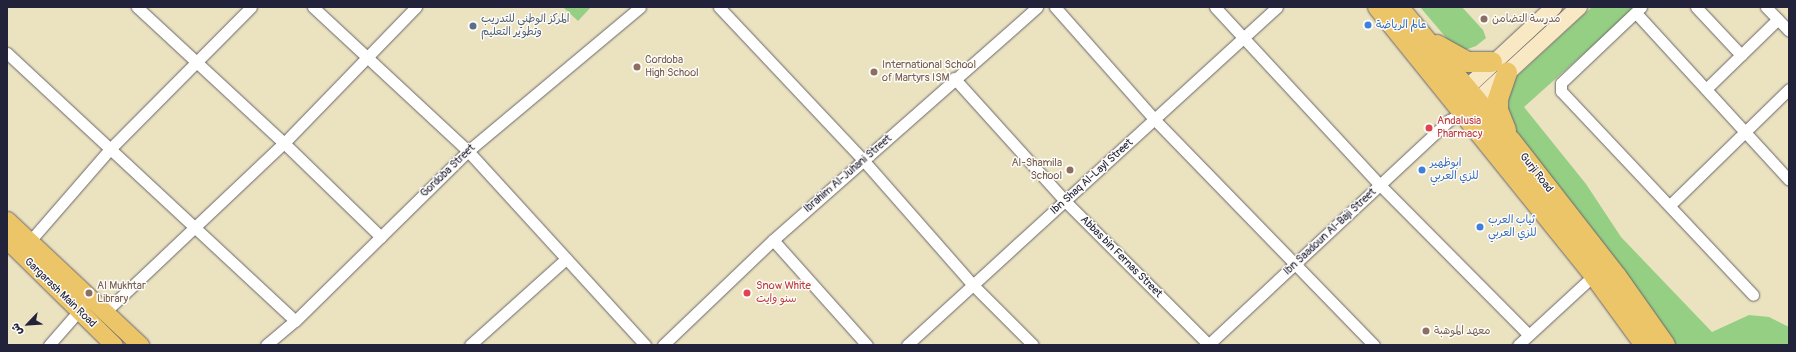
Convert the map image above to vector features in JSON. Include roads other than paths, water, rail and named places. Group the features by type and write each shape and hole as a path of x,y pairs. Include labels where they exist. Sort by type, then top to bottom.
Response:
{"highway":[{"name":"Gurji Road","path":"1378,7 1455,111 1594,275 1645,345"},
{"name":"Gurji Road","path":"1398,7 1420,35 1511,141 1617,277 1665,345"},
{"path":"1420,35 1461,59 1500,67 1498,110 1511,141"}],"main road":[{"name":"Gargarash Main Road","path":"7,220 30,241 114,345"},
{"name":"Gargarash Main Road","path":"7,240 84,306 105,312 140,345"}],"street":[{"path":"137,7 284,142 381,237"},
{"path":"30,241 110,150 196,61 251,7"},
{"path":"313,7 468,151 644,345"},
{"path":"105,312 284,142 416,7"},
{"name":"Gordoba Street","path":"266,345 295,321 468,151 640,7"},
{"path":"719,7 864,161 972,284 1033,345"},
{"name":"Ibrahim Al-Juhani Street","path":"662,345 773,240 864,161 954,78 1037,7"},
{"path":"1055,7 1155,120 1374,345"},
{"path":"1215,7 1380,186 1529,335"},
{"name":"Ibn Shaq Al-Layl Street","path":"907,345 1277,7"},
{"path":"1455,111 1500,67 1554,7"},
{"path":"1500,67 1580,7"},
{"path":"1696,7 1741,55"},
{"path":"1766,7 1789,31"},
{"path":"1753,295 1561,90 1561,83 1639,10 1706,89 1789,180"},
{"path":"1706,89 1778,19"},
{"path":"7,53 295,321"},
{"name":"Abbas bin Fernas Street","path":"954,78 1065,201 1209,345"},
{"path":"1670,205 1789,89"},
{"name":"Ibn Saadoun Al-Baji Street","path":"1209,345 1296,266 1380,186 1455,111"},
{"path":"773,240 867,345"},
{"path":"470,345 566,259"},
{"path":"1518,345 1594,275"},
{"path":"49,345 84,306"}],"place":[{"name":"مدرسة التضامن","path":"1484,19"},
{"name":"عالم الرياضة","path":"1368,25"},
{"name":"المركز الوطني للتدريب وتطوير التعليم","path":"473,26"},
{"name":"Cordoba High School","path":"637,67"},
{"name":"International School of Martyrs ISM","path":"874,72"},
{"name":"Andalusia Pharmacy","path":"1429,128"},
{"name":"Al-Shamila School","path":"1070,170"},
{"name":"ابوظهير للزي العربي","path":"1422,170"},
{"name":"ثياب العرب للزي العربي","path":"1480,227"},
{"name":"Al Mukhtar Library","path":"89,293"},
{"name":"Snow White سنو وايت","path":"747,293"},
{"name":"معهد الموهبة","path":"1426,331"}]}
